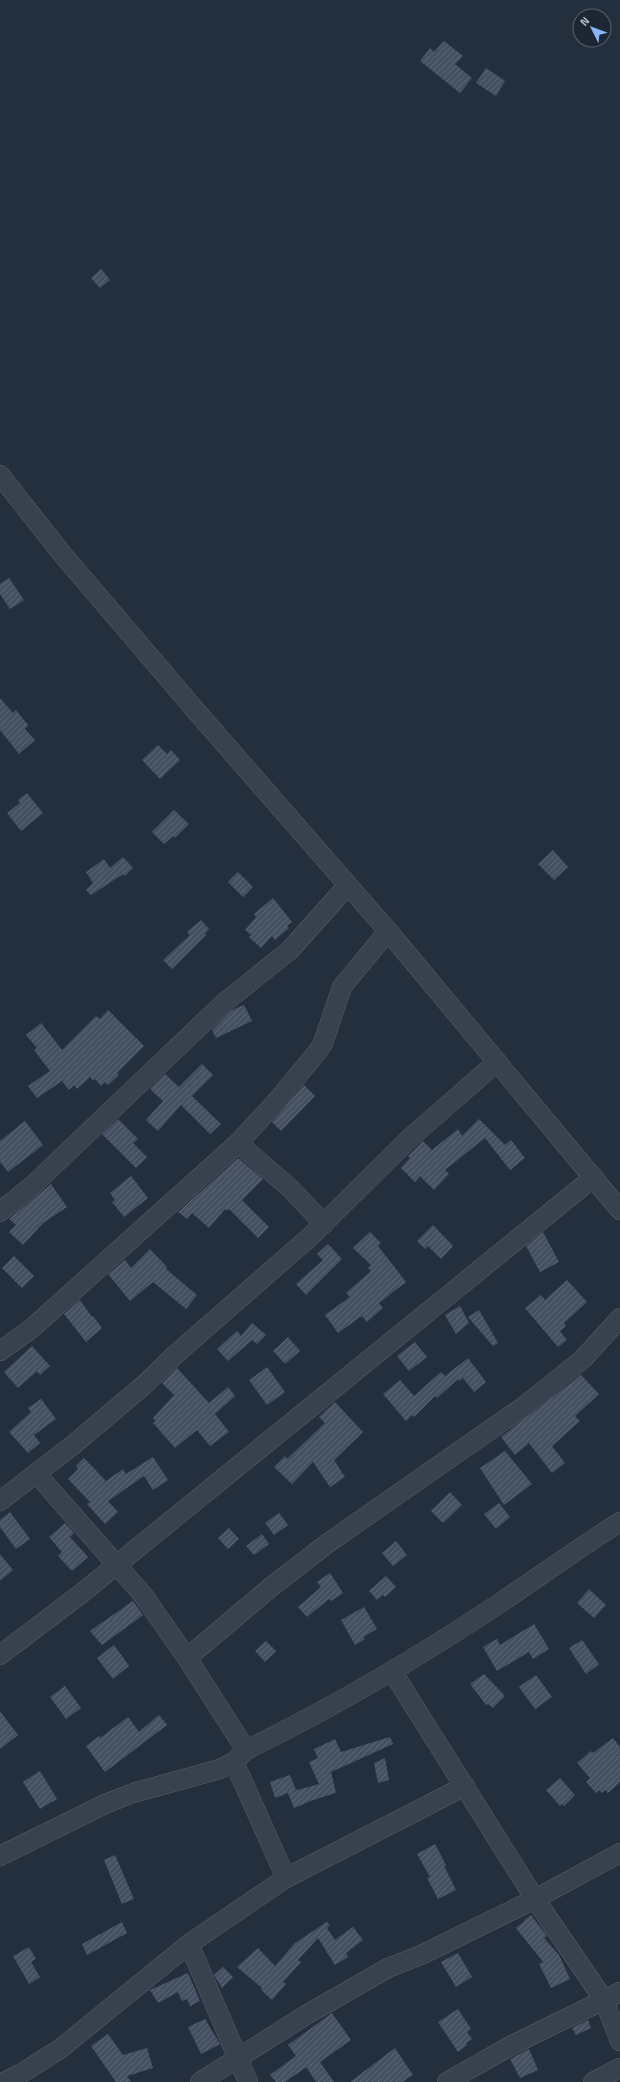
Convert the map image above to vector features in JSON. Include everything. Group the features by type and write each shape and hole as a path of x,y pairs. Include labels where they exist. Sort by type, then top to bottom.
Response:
{"street":[{"path":"0,475 63,555 203,719 388,931 620,1210"},
{"path":"0,1212 32,1186 225,1002 290,950 328,910 348,885"},
{"path":"0,1351 31,1329 238,1143 275,1103 323,1043 342,987 388,931"},
{"path":"0,1501 144,1386 176,1354 324,1224 411,1138 497,1062"},
{"path":"238,1143 291,1189 324,1224"},
{"path":"0,1655 20,1642 117,1564 594,1177"},
{"path":"187,1658 271,1587 328,1544 523,1407 584,1359 620,1318"},
{"path":"36,1473 143,1595 187,1658 240,1756 286,1878"},
{"path":"0,1856 105,1804 133,1793 220,1769 240,1756 392,1671 499,1604 588,1542 620,1522"},
{"path":"392,1671 535,1899 612,1996 620,2041"},
{"path":"4,2082 22,2073 60,2049 189,1944 286,1878 465,1786"},
{"path":"200,2082 306,2015 388,1968 421,1955 535,1899 620,1853"},
{"path":"189,1944 237,2060 248,2082"},
{"path":"448,2082 512,2045 612,1996"},
{"path":"593,2082 620,2068"}],"building":[{"path":"444,41 463,56 455,64 472,78 460,93 420,61 430,48 434,52"},
{"path":"486,68 505,81 496,96 476,83"},
{"path":"101,269 110,280 100,288 91,278"},
{"path":"9,578 24,600 10,609 0,594 0,584"},
{"path":"0,698 13,713 16,710 28,725 25,729 35,740 19,754 0,730"},
{"path":"158,745 167,754 171,750 180,760 160,779 142,760"},
{"path":"27,793 43,813 21,831 7,813 20,803 18,800"},
{"path":"174,810 189,824 175,838 173,836 164,844 152,832"},
{"path":"553,850 568,867 554,880 538,864"},
{"path":"123,857 133,868 125,876 123,874 91,895 86,890 93,883 86,872 104,859 110,868"},
{"path":"238,872 253,887 243,897 228,882"},
{"path":"273,898 292,922 287,926 289,928 275,940 272,936 261,948 249,937 251,935 245,930 256,917 254,914"},
{"path":"201,920 209,929 205,934 206,935 172,969 163,960 190,935 187,932"},
{"path":"244,1005 252,1021 216,1038 212,1030 232,1010"},
{"path":"108,1010 144,1046 117,1073 119,1075 108,1085 105,1082 101,1086 95,1079 93,1081 90,1077 77,1089 74,1085 69,1090 62,1081 37,1098 28,1086 50,1071 34,1050 37,1048 26,1035 41,1023 62,1050 96,1016 100,1019"},
{"path":"202,1064 213,1075 192,1096 221,1124 210,1134 181,1105 158,1131 146,1120 163,1101 150,1089 165,1074 179,1087"},
{"path":"304,1085 315,1096 281,1131 272,1122"},
{"path":"118,1119 138,1139 133,1143 147,1157 136,1168 102,1134"},
{"path":"479,1119 505,1145 511,1140 525,1158 510,1170 485,1138 445,1170 449,1174 434,1190 420,1176 415,1182 401,1168 410,1158 408,1156 423,1141 432,1150 458,1129 462,1136"},
{"path":"25,1121 43,1145 8,1172 0,1162 0,1141"},
{"path":"238,1158 263,1179 242,1200 269,1227 258,1238 229,1209 227,1211 225,1209 209,1228 192,1213 187,1219 178,1212"},
{"path":"131,1176 148,1198 124,1217 112,1202 115,1200 110,1193"},
{"path":"51,1184 67,1207 43,1223 23,1245 9,1232 16,1225 9,1219"},
{"path":"433,1225 453,1246 441,1259 428,1246 425,1249 417,1241"},
{"path":"370,1232 381,1243 378,1246 406,1282 379,1303 383,1308 367,1322 362,1316 338,1333 325,1315 350,1297 346,1293 371,1271 368,1268 371,1265 353,1248"},
{"path":"543,1232 559,1262 540,1272 526,1246"},
{"path":"328,1244 342,1259 306,1295 296,1284 323,1260 317,1254"},
{"path":"150,1249 167,1267 166,1269 197,1295 186,1309 153,1282 130,1301 108,1274 125,1260 131,1268"},
{"path":"14,1256 34,1276 22,1288 2,1268"},
{"path":"567,1280 587,1302 564,1323 566,1326 560,1331 567,1340 558,1347 525,1308 541,1295 545,1300"},
{"path":"80,1300 102,1328 86,1342 64,1314"},
{"path":"460,1306 469,1323 456,1334 445,1315"},
{"path":"479,1310 498,1343 493,1346 468,1317"},
{"path":"252,1323 266,1335 257,1344 252,1340 228,1361 217,1349 237,1331 241,1336"},
{"path":"288,1337 300,1351 285,1364 273,1351"},
{"path":"415,1342 427,1357 409,1371 397,1356"},
{"path":"32,1346 50,1366 40,1375 37,1371 18,1388 4,1372"},
{"path":"468,1358 486,1382 474,1392 463,1378 459,1381 458,1379 437,1398 435,1396 414,1417 412,1415 406,1421 383,1394 400,1380 414,1396 441,1372 445,1376"},
{"path":"267,1367 285,1392 267,1405 249,1380"},
{"path":"177,1368 209,1403 228,1387 235,1396 215,1414 229,1432 210,1446 197,1430 175,1448 153,1423 156,1421 153,1418 174,1395 162,1383"},
{"path":"581,1375 599,1394 575,1416 580,1421 552,1446 565,1463 552,1473 529,1443 515,1455 501,1437"},
{"path":"41,1399 56,1419 34,1435 40,1443 28,1453 9,1432 31,1412 28,1408"},
{"path":"335,1402 363,1432 334,1460 345,1477 330,1487 313,1462 292,1484 274,1467 285,1456 287,1459 325,1423 319,1417"},
{"path":"505,1451 532,1484 504,1505 480,1468"},
{"path":"153,1457 168,1480 153,1490 144,1476 108,1501 118,1512 105,1524 87,1504 90,1502 68,1479 78,1469 76,1466 84,1458 106,1481 123,1469 126,1474"},
{"path":"450,1492 462,1505 443,1523 431,1511"},
{"path":"499,1503 510,1517 496,1529 484,1514"},
{"path":"10,1512 30,1539 16,1549 0,1527 0,1520"},
{"path":"279,1513 288,1525 274,1535 265,1523"},
{"path":"65,1523 74,1533 70,1537 88,1557 72,1571 58,1556 62,1552 49,1537"},
{"path":"229,1528 239,1539 228,1549 218,1538"},
{"path":"262,1534 269,1544 254,1555 246,1546"},
{"path":"396,1541 407,1555 393,1566 382,1553"},
{"path":"0,1554 13,1570 0,1581"},
{"path":"330,1573 343,1593 331,1601 329,1599 307,1617 298,1607 321,1587 317,1582"},
{"path":"386,1576 396,1587 385,1597 383,1595 377,1600 369,1591"},
{"path":"589,1589 606,1605 594,1618 577,1603"},
{"path":"133,1601 143,1615 102,1645 90,1631"},
{"path":"364,1607 377,1629 363,1637 365,1639 355,1645 341,1620"},
{"path":"534,1624 549,1649 533,1659 529,1652 497,1671 483,1647 497,1639 500,1645"},
{"path":"582,1640 599,1664 586,1674 569,1648"},
{"path":"266,1641 276,1651 265,1662 255,1651"},
{"path":"114,1645 129,1666 113,1679 97,1658"},
{"path":"484,1674 505,1696 493,1708 488,1704 486,1705 470,1684"},
{"path":"536,1675 552,1697 535,1709 519,1687"},
{"path":"65,1686 81,1708 66,1719 50,1697"},
{"path":"0,1711 18,1735 0,1749"},
{"path":"159,1715 167,1725 105,1772 86,1746 99,1736 100,1738 128,1717 139,1732"},
{"path":"390,1737 393,1744 331,1772 336,1793 294,1808 288,1793 275,1798 270,1782 290,1775 296,1790 290,1792 319,1784 309,1762 318,1758 314,1749 335,1739 341,1752"},
{"path":"613,1738 620,1747 620,1782 608,1793 605,1790 602,1793 599,1790 596,1793 586,1782 590,1778 577,1763 591,1751 593,1753"},
{"path":"385,1758 389,1780 378,1783 374,1763"},
{"path":"40,1771 57,1799 40,1809 23,1782"},
{"path":"560,1778 575,1795 564,1806 562,1804 560,1806 546,1790"},
{"path":"435,1844 446,1865 444,1866 456,1890 438,1899 427,1878 430,1877 417,1854"},
{"path":"115,1855 134,1899 122,1904 104,1860"},
{"path":"531,1915 547,1936 544,1938 559,1955 570,1979 551,1988 539,1964 543,1962 516,1928"},
{"path":"122,1922 127,1933 87,1955 82,1944"},
{"path":"327,1922 330,1925 327,1928 335,1940 353,1927 363,1940 346,1953 348,1957 335,1965 318,1938 298,1960 301,1962 283,1982 286,1984 272,2000 261,1990 262,1988 237,1967 258,1948 275,1966 295,1943"},
{"path":"29,1947 36,1959 31,1962 40,1977 29,1984 13,1956"},
{"path":"458,1953 472,1977 456,1987 441,1962"},
{"path":"223,1967 233,1977 222,1988 214,1975"},
{"path":"188,1973 200,2001 190,2006 187,1999 182,2001 178,1992 158,2003 150,1990"},
{"path":"458,2009 471,2029 467,2032 472,2039 458,2052 438,2022"},
{"path":"332,2013 351,2040 320,2062 334,2082 316,2082 307,2068 305,2068 285,2082 276,2082 270,2075 296,2056 288,2045"},
{"path":"205,2019 220,2044 201,2054 188,2027"},
{"path":"588,2020 591,2028 576,2035 572,2028"},
{"path":"108,2034 123,2055 147,2048 153,2068 127,2076 131,2082 116,2082 91,2046"},
{"path":"395,2048 413,2075 402,2082 350,2082"},
{"path":"529,2049 538,2070 520,2078 510,2059"}]}
